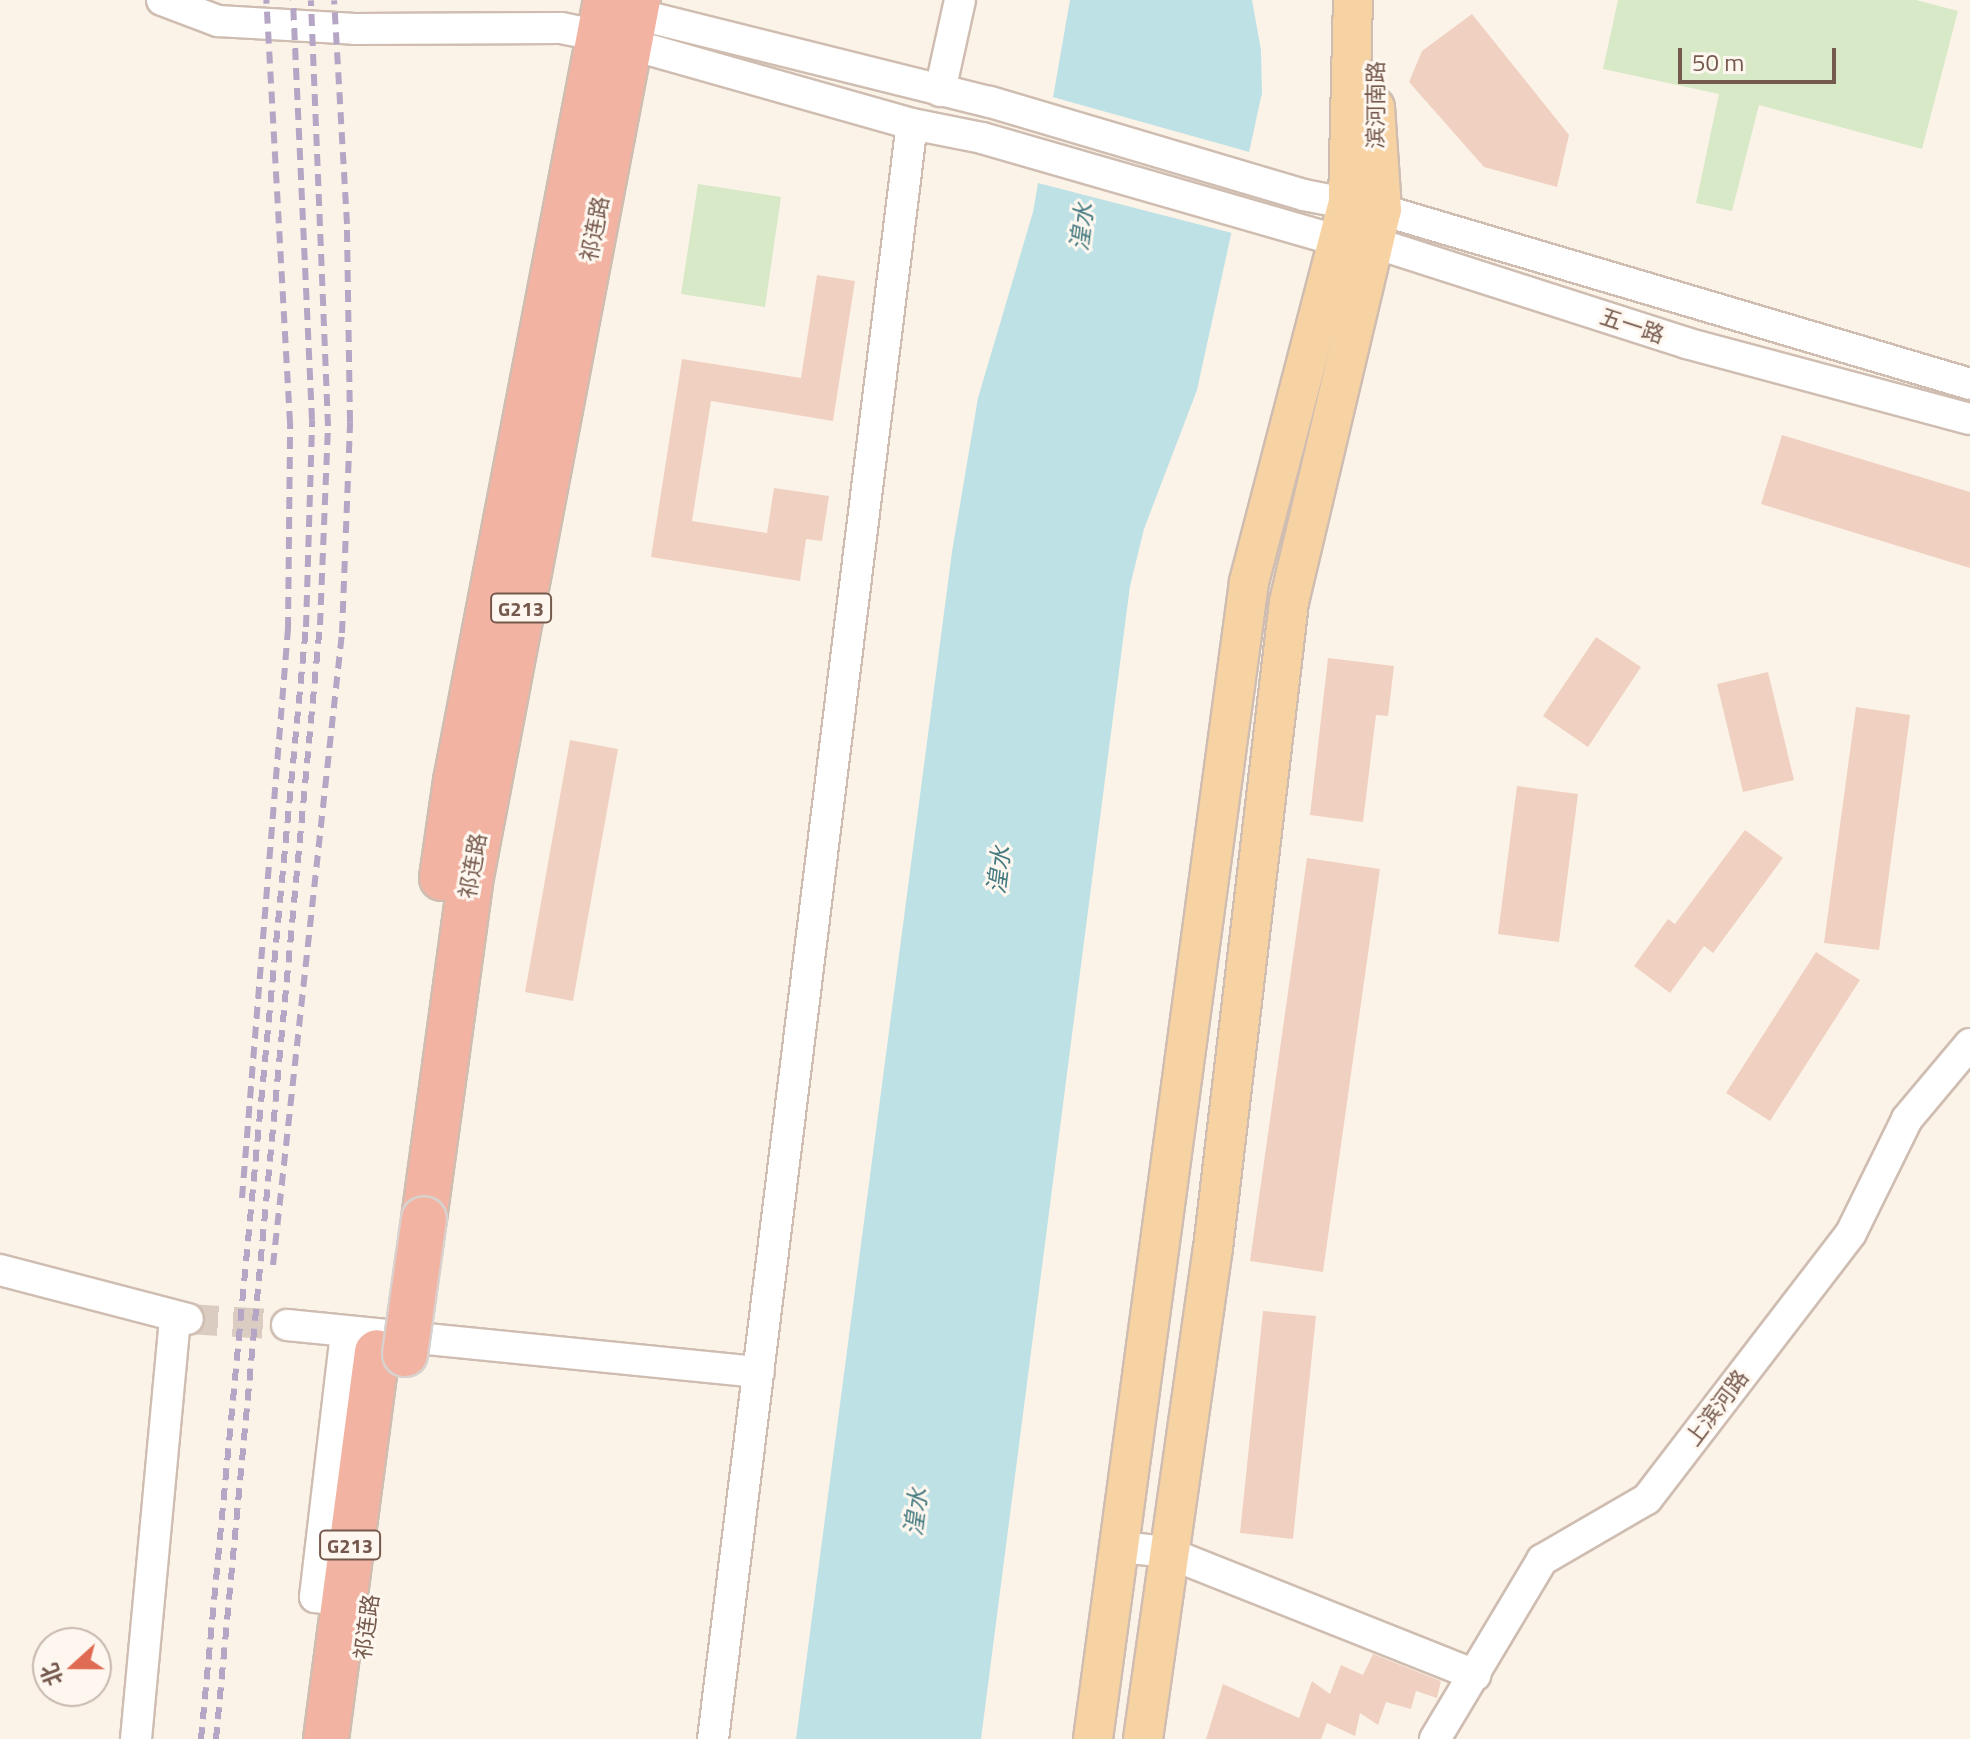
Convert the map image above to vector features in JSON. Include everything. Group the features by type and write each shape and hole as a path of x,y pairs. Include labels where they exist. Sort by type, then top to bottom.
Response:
{"highway":[{"name":"祁连路","path":"326,1739 376,1346 409,1218 470,882 614,14"},
{"name":"祁连路","path":"352,1739 376,1346"}],"main road":[{"path":"1143,1739 1166,1552 1213,1248 1289,602 1361,224 1353,0"},
{"name":"滨河南路","path":"1361,224 1373,140 1379,0"},
{"path":"1093,1739 1249,582 1361,224"}],"street":[{"path":"162,0 218,21 355,29 561,28 614,14"},
{"path":"940,91 960,0"},
{"name":"五一路","path":"614,14 990,102 1304,195 1361,224 1686,343 1970,419"},
{"name":"五一路","path":"614,14 912,124 982,138 1296,230 1361,224 1970,384"},
{"path":"713,1739 912,124"},
{"name":"上滨河路","path":"1435,1739 1542,1560 1647,1499 1851,1233 1907,1119 1970,1044"},
{"path":"0,1270 182,1318 136,1739"},
{"path":"287,1325 376,1346 759,1372"},
{"path":"1121,1547 1166,1552 1475,1675"}],"green space":[{"path":"1618,0 1916,0 1958,11 1922,149 1759,105 1732,211 1696,203 1719,94 1603,69"},
{"path":"698,184 781,197 765,307 681,294"}],"water":[{"name":"湟水","path":"1070,0 1252,0 1261,50 1262,93 1197,390 1144,529 1130,586 981,1739 796,1739 952,552 978,398 1033,212"}],"pier":[{"path":"1049,96 1253,153 1236,234 1034,182"}],"building":[{"path":"1472,14 1569,135 1557,187 1484,167 1409,82 1422,51"},
{"path":"817,275 855,281 833,421 711,401 692,521 767,533 774,488 829,496 822,541 806,539 800,581 651,557 682,359 801,378"},
{"path":"1782,435 1970,492 1970,568 1761,504"},
{"path":"1596,637 1641,667 1588,747 1543,716"},
{"path":"1328,658 1394,666 1388,716 1376,715 1363,822 1310,815"},
{"path":"1768,672 1794,780 1743,792 1717,684"},
{"path":"1856,707 1910,715 1879,950 1824,943"},
{"path":"570,740 618,749 573,1001 525,992"},
{"path":"1517,786 1578,794 1559,942 1498,934"},
{"path":"1745,830 1783,858 1713,953 1704,946 1670,993 1634,966 1668,919 1675,924"},
{"path":"1307,858 1380,869 1323,1272 1250,1261"},
{"path":"1816,952 1860,980 1770,1121 1726,1093"},
{"path":"1263,1311 1316,1316 1293,1539 1240,1533"},
{"path":"1373,1654 1441,1681 1437,1698 1416,1691 1411,1709 1386,1702 1378,1725 1360,1713 1355,1736 1327,1723 1321,1739 1206,1739 1223,1684 1299,1718 1312,1681 1330,1694 1341,1665 1363,1675"}],"tunnel":[{"path":"188,1319 287,1325"}],"railway":[{"path":"242,1198 288,629 290,423 266,0"},
{"path":"201,1739 306,627 312,420 293,0"},
{"path":"216,1739 320,625 328,426 311,0"},
{"path":"273,1265 342,633 350,422 347,224 334,0"}]}
